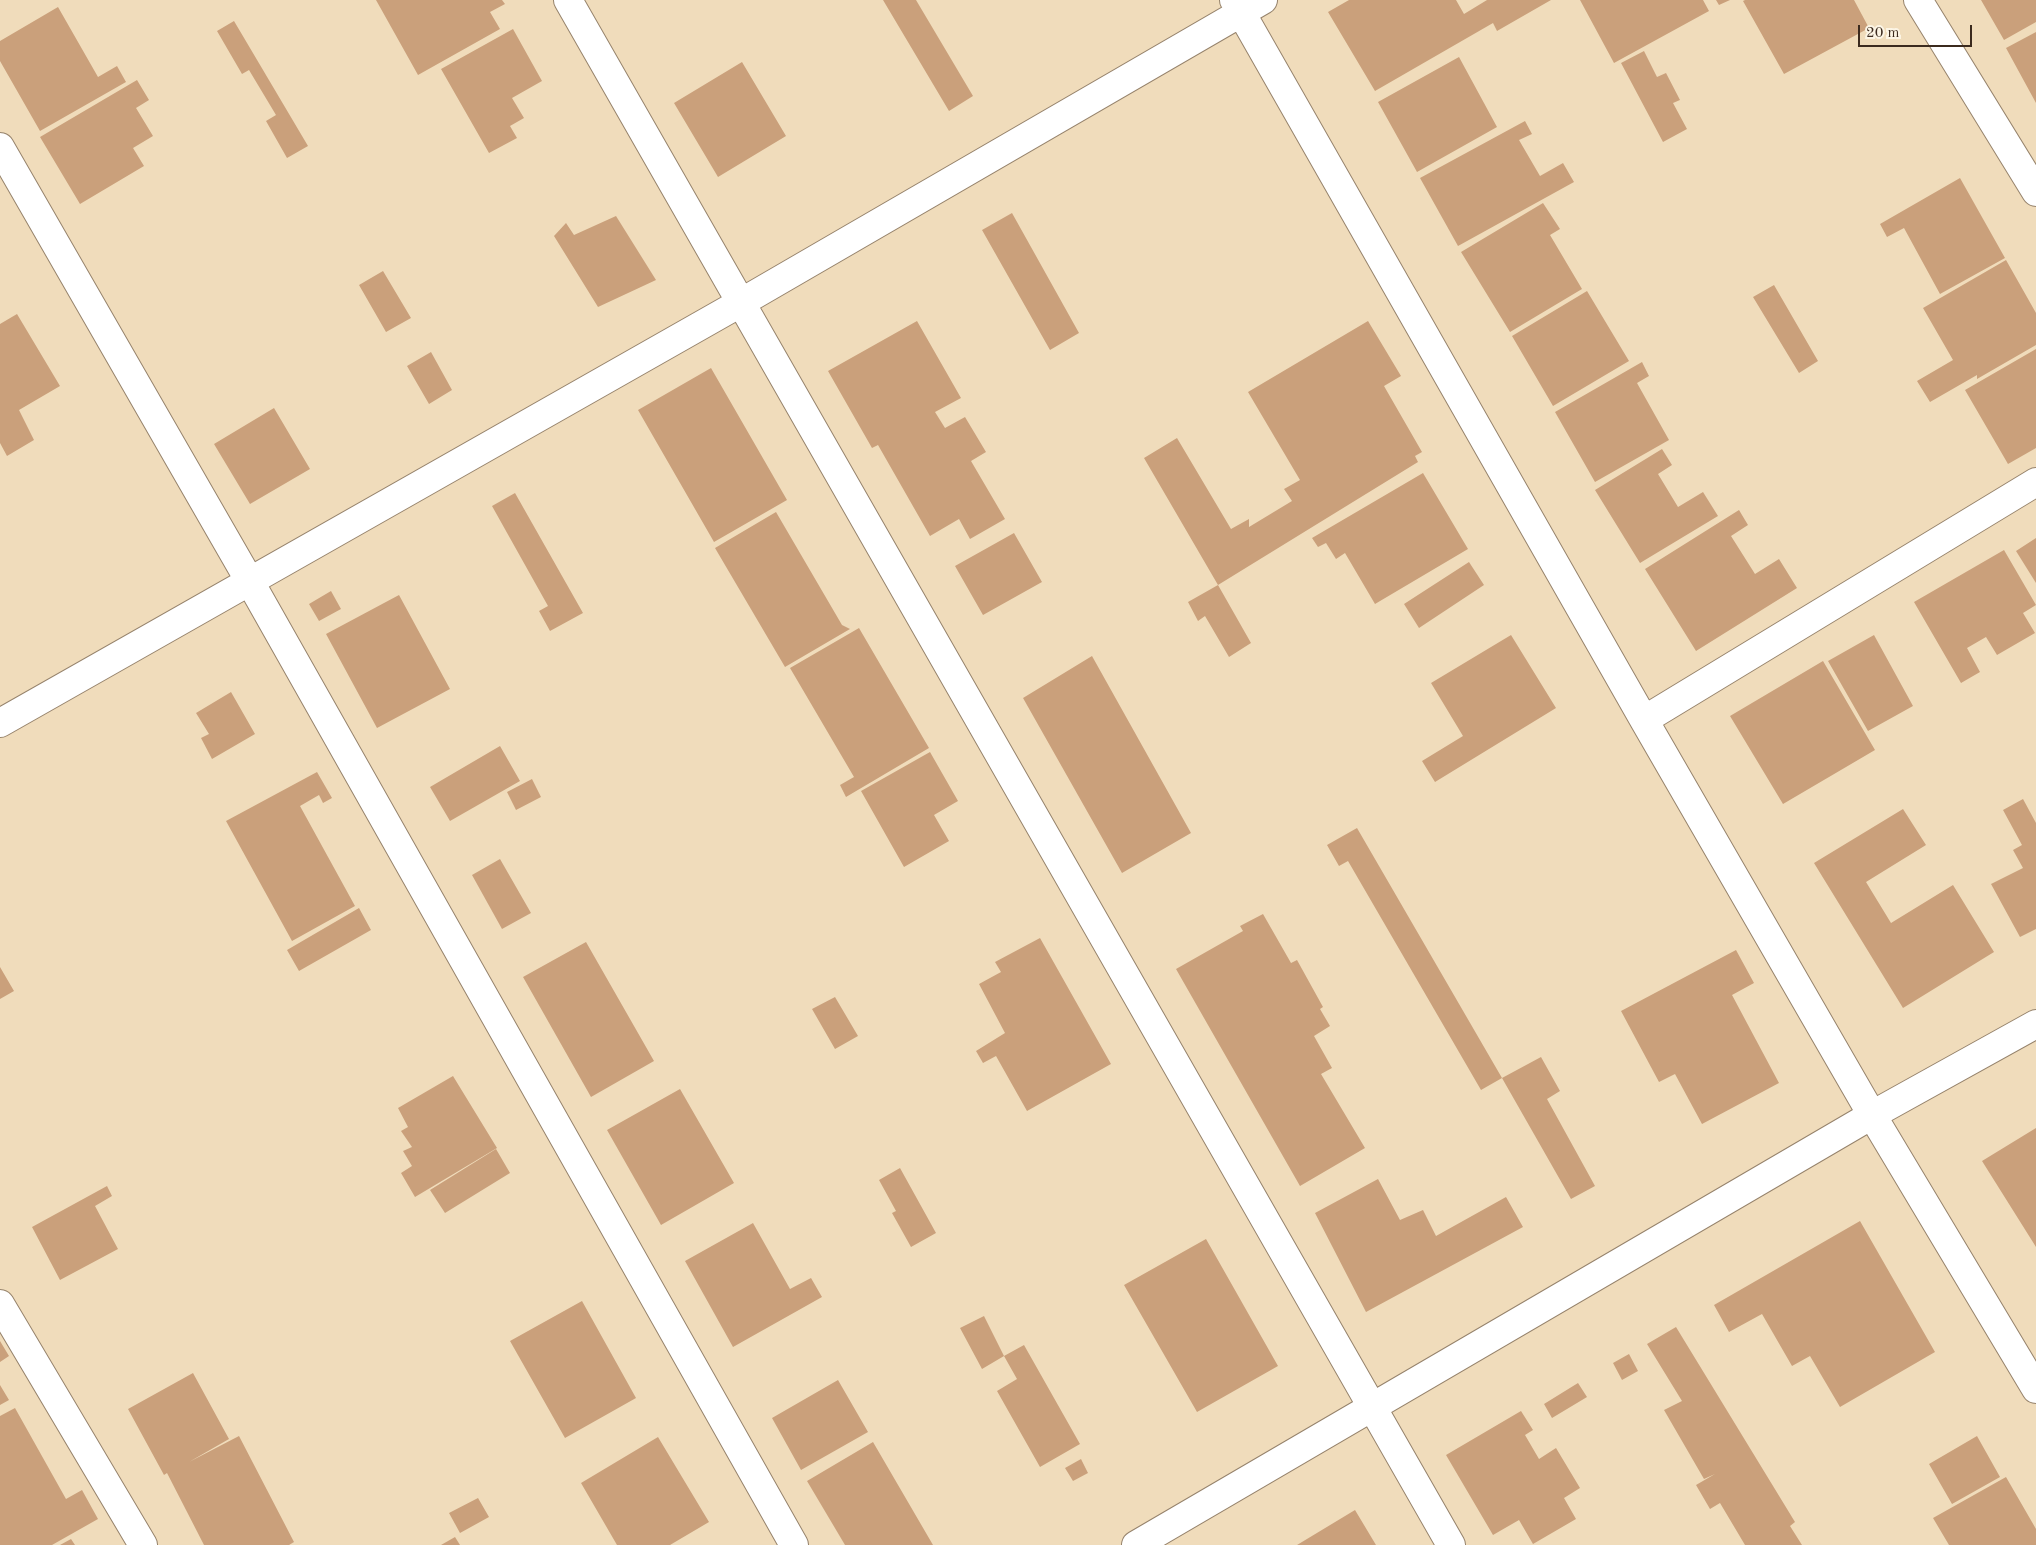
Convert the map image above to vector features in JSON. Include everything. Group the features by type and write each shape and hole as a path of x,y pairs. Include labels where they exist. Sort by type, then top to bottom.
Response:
{"street":[{"path":"568,0 1452,1545"},
{"path":"1918,0 2036,192"},
{"path":"0,723 742,302 1246,4 1644,720 1872,1115 2036,1389"},
{"path":"0,147 249,580 794,1545"},
{"path":"1644,720 2036,482"},
{"path":"1136,1545 1872,1115 2036,1024"},
{"path":"0,1304 143,1545"}],"building":[{"path":"376,0 502,0 505,4 490,12 500,29 418,75"},
{"path":"883,0 916,0 973,96 949,111"},
{"path":"1349,0 1456,0 1464,14 1487,0 1551,0 1497,31 1493,23 1375,91 1328,12"},
{"path":"1580,0 1703,0 1709,11 1614,63"},
{"path":"1716,0 1730,0 1719,5"},
{"path":"1854,0 1869,28 1784,74 1743,1"},
{"path":"1981,0 2036,0 2036,22 2004,40"},
{"path":"58,7 98,77 117,66 126,82 40,131 0,61 0,41"},
{"path":"234,21 308,146 287,158 266,121 276,115 249,70 242,74 217,31"},
{"path":"513,29 542,81 512,98 524,118 510,126 517,138 489,153 441,69"},
{"path":"2036,32 2036,103 2006,48"},
{"path":"1644,51 1657,77 1666,73 1680,100 1673,103 1687,129 1663,142 1621,63"},
{"path":"1459,57 1497,127 1417,172 1378,102"},
{"path":"742,62 786,136 718,177 674,103"},
{"path":"137,80 149,100 136,108 153,136 133,148 144,166 80,204 40,137"},
{"path":"1525,121 1532,134 1519,140 1540,176 1563,163 1574,182 1458,246 1420,178"},
{"path":"1960,178 2005,258 1940,294 1904,228 1887,237 1880,224"},
{"path":"1543,203 1560,229 1550,235 1582,289 1510,332 1461,252"},
{"path":"1012,213 1079,333 1050,350 982,230"},
{"path":"616,216 656,280 598,307 554,236 566,223 574,235"},
{"path":"2006,260 2036,313 2036,345 1977,379 1977,375 1930,402 1917,381 1953,360 1923,308"},
{"path":"383,271 411,318 386,332 359,285"},
{"path":"1774,285 1818,361 1799,373 1753,297"},
{"path":"1587,291 1629,361 1553,406 1512,336"},
{"path":"17,314 60,386 19,410 34,440 7,456 0,443 0,324"},
{"path":"917,321 961,398 935,412 945,428 965,417 986,452 971,461 1005,519 970,539 959,519 930,536 878,445 872,448 828,371"},
{"path":"1368,321 1401,376 1384,386 1422,452 1415,456 1418,462 1218,585 1144,458 1177,438 1231,529 1249,519 1249,527 1292,501 1284,489 1300,480 1248,392"},
{"path":"2036,349 2036,448 2008,464 1965,390"},
{"path":"431,352 452,390 429,404 407,366"},
{"path":"1642,362 1649,376 1637,383 1669,440 1595,482 1555,412"},
{"path":"711,368 787,500 714,542 638,410"},
{"path":"274,408 310,469 250,504 214,444"},
{"path":"1662,449 1672,465 1658,474 1678,507 1703,492 1718,516 1640,563 1595,490"},
{"path":"1423,473 1468,549 1375,604 1345,553 1336,559 1326,543 1318,547 1312,538"},
{"path":"515,493 583,613 550,631 539,611 548,606 492,506"},
{"path":"1739,510 1748,525 1731,536 1755,574 1779,559 1797,588 1696,651 1645,569"},
{"path":"776,512 842,625 850,629 785,667 715,548"},
{"path":"1014,533 1042,582 983,615 955,566"},
{"path":"2036,538 2036,583 2016,551"},
{"path":"2004,550 2036,605 2023,613 2035,633 1997,655 1986,637 1967,648 1980,672 1961,683 1914,602"},
{"path":"1469,562 1484,585 1419,628 1404,604"},
{"path":"1218,585 1251,643 1229,657 1205,616 1198,621 1188,602"},
{"path":"331,591 341,609 319,621 309,604"},
{"path":"399,595 450,689 377,728 326,634"},
{"path":"859,628 929,748 846,797 840,785 854,777 790,668"},
{"path":"1511,635 1556,708 1435,782 1422,761 1463,736 1431,683"},
{"path":"1874,635 1913,706 1868,731 1828,661"},
{"path":"1092,656 1191,833 1122,873 1023,698"},
{"path":"1823,661 1875,750 1783,804 1730,716"},
{"path":"231,692 255,734 212,759 201,738 209,734 196,713"},
{"path":"500,746 520,781 450,821 430,787"},
{"path":"930,752 958,801 934,815 949,841 904,867 861,791"},
{"path":"317,772 332,798 323,803 319,795 300,806 355,906 292,941 226,821"},
{"path":"532,779 541,797 516,810 507,792"},
{"path":"2023,799 2036,823 2036,929 2020,937 1991,884 2023,868 2013,850 2022,845 2003,810"},
{"path":"1903,809 1926,845 1866,882 1891,923 1953,885 1994,952 1903,1008 1814,863"},
{"path":"1357,828 1502,1078 1481,1090 1348,861 1339,866 1327,845"},
{"path":"500,859 531,913 502,929 472,875"},
{"path":"359,908 371,930 299,971 287,950"},
{"path":"1263,914 1291,963 1297,960 1323,1007 1320,1009 1330,1026 1314,1036 1332,1068 1321,1074 1365,1148 1300,1186 1176,969 1243,931 1240,926"},
{"path":"1040,938 1111,1064 1027,1111 996,1056 983,1063 976,1051 1005,1033 979,984 1001,972 995,962"},
{"path":"586,942 654,1061 591,1097 523,977"},
{"path":"1736,950 1754,983 1732,995 1779,1083 1702,1124 1675,1074 1659,1082 1621,1011"},
{"path":"0,967 14,991 0,999"},
{"path":"835,997 858,1036 835,1049 812,1009"},
{"path":"1541,1057 1560,1091 1547,1099 1595,1186 1571,1199 1502,1078"},
{"path":"453,1076 497,1148 415,1197 401,1173 412,1166 403,1151 412,1147 401,1131 408,1127 398,1108"},
{"path":"680,1089 734,1183 661,1225 607,1130"},
{"path":"2036,1128 2036,1247 1982,1161"},
{"path":"496,1149 510,1173 445,1213 430,1190"},
{"path":"900,1168 936,1233 911,1247 892,1213 896,1211 879,1180"},
{"path":"1378,1179 1400,1220 1423,1210 1436,1236 1506,1197 1523,1227 1366,1312 1315,1213"},
{"path":"107,1186 112,1196 95,1206 118,1249 60,1280 32,1227"},
{"path":"1860,1221 1935,1352 1840,1407 1810,1356 1792,1366 1762,1314 1729,1332 1714,1305"},
{"path":"753,1223 790,1289 811,1278 822,1297 733,1347 685,1261"},
{"path":"1206,1239 1278,1366 1197,1412 1124,1285"},
{"path":"582,1301 636,1398 565,1438 510,1341"},
{"path":"984,1316 1004,1356 982,1369 960,1328"},
{"path":"1676,1327 1795,1522 1790,1526 1802,1545 1745,1545 1720,1503 1710,1509 1696,1485 1715,1474 1704,1479 1664,1410 1682,1401 1647,1344"},
{"path":"0,1341 9,1356 0,1362"},
{"path":"1024,1345 1080,1444 1040,1467 997,1391 1017,1379 1004,1356"},
{"path":"1629,1354 1638,1371 1622,1380 1613,1363"},
{"path":"193,1373 229,1439 189,1462 239,1436 294,1542 289,1545 204,1545 167,1473 164,1475 128,1409"},
{"path":"838,1380 868,1432 801,1470 772,1418"},
{"path":"1578,1383 1587,1397 1552,1418 1544,1404"},
{"path":"0,1385 9,1400 0,1405"},
{"path":"15,1408 66,1499 82,1490 98,1519 52,1545 0,1545 0,1416"},
{"path":"1521,1411 1533,1430 1525,1435 1539,1459 1556,1448 1580,1488 1564,1498 1576,1519 1533,1544 1519,1520 1493,1535 1446,1455"},
{"path":"1977,1436 2000,1477 1952,1504 1929,1464"},
{"path":"658,1437 709,1522 670,1545 617,1545 581,1483"},
{"path":"873,1442 933,1545 845,1545 807,1481"},
{"path":"1081,1459 1088,1473 1073,1481 1065,1468"},
{"path":"2006,1477 2036,1529 2036,1545 1949,1545 1933,1518"},
{"path":"478,1498 489,1517 460,1533 449,1513"},
{"path":"1355,1510 1376,1545 1297,1545"},
{"path":"455,1537 460,1545 441,1545"},
{"path":"71,1539 75,1545 60,1545"}]}
